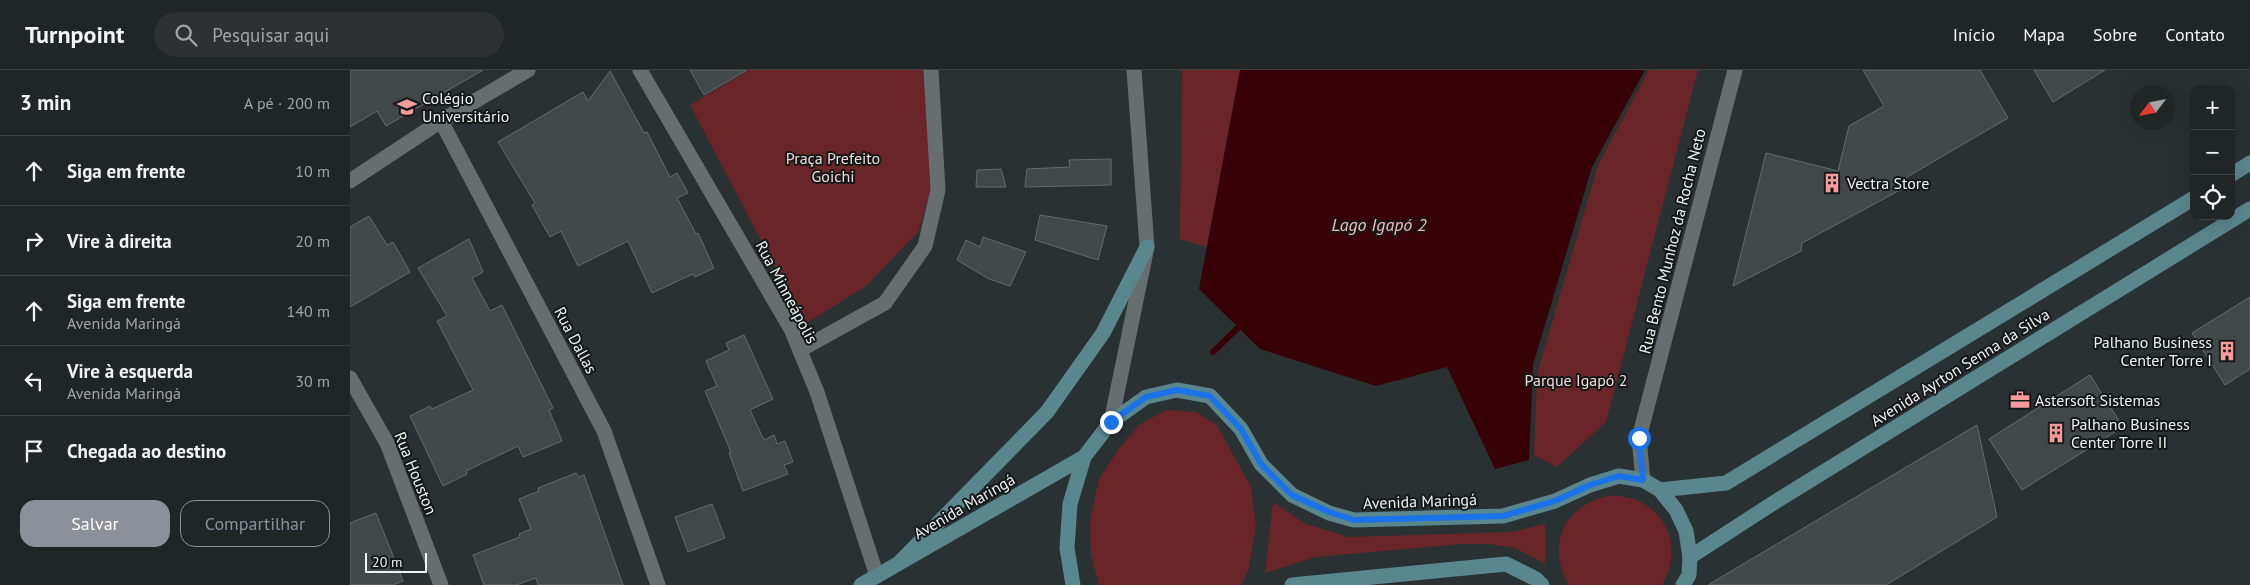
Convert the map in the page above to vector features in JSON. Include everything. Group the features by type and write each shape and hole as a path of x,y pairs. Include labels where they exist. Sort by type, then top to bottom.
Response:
{"main road":[{"path":"2235,172 2250,163"},
{"name":"Avenida Ayrton Senna da Silva","path":"1660,490 1726,483 2190,200"},
{"name":"Avenida Ayrton Senna da Silva","path":"1690,557 1778,500 2250,209"},
{"path":"900,562 1047,412 1103,333 1147,247"},
{"name":"Avenida Maringá","path":"1073,585 1067,548 1070,504 1084,457 1111,422 1146,397 1177,390 1210,396 1241,429 1261,464 1292,495 1329,512 1354,520 1503,516 1555,501 1590,485 1619,476 1643,480"},
{"name":"Avenida Maringá","path":"861,585 1084,457"},
{"path":"1643,480 1660,490 1676,510 1686,531 1690,557 1689,575 1683,585"},
{"path":"1292,585 1506,564 1536,579 1542,585"}],"street":[{"path":"350,181 441,121 528,70"},
{"name":"Rua Minneápolis","path":"640,70 791,329 817,392 877,576"},
{"path":"800,350 885,303 925,246 938,190 931,70"},
{"path":"1111,422 1147,247 1134,70"},
{"name":"Rua Bento Munhoz da Rocha Neto","path":"1643,480 1639,438 1735,70"},
{"name":"Rua Dallas","path":"441,121 604,431 658,585"},
{"name":"Rua Houston","path":"350,378 387,443 441,585"}],"green space":[{"name":"Praça Prefeito Goichi","path":"749,70 925,70 932,184 919,231 866,286 805,324 690,105"},
{"path":"1182,70 1240,70 1207,247 1180,239"},
{"name":"Parque Igapó 2","path":"1649,70 1698,70 1606,422 1557,467 1534,455 1537,374 1598,165"},
{"path":"1167,410 1196,412 1217,425 1251,487 1256,527 1248,571 1241,585 1099,585 1091,556 1090,521 1099,479 1121,446 1140,424"},
{"path":"1607,496 1625,497 1641,502 1654,511 1663,522 1669,536 1672,552 1669,568 1662,585 1569,585 1562,570 1559,556 1559,543 1563,530 1579,509 1592,501"},
{"path":"1273,502 1306,524 1349,537 1512,532 1545,524 1545,564 1515,548 1488,544 1461,544 1316,557 1265,573"}],"water":[{"name":"Lago Igapó 2","path":"1240,70 1645,70 1592,167 1533,365 1529,460 1495,469 1447,367 1376,386 1260,349 1199,289"}],"building":[{"name":"Colégio Universitário","path":"350,70 483,70 386,126 377,111 350,127"},
{"path":"690,70 747,70 704,95"},
{"name":"Vectra Store","path":"1863,70 1980,70 2008,118 1907,177 1902,189 1802,243 1801,251 1733,286 1766,153 1838,171 1849,126 1884,106"},
{"path":"2034,70 2105,70 2053,102"},
{"path":"610,71 644,133 647,132 670,177 677,173 688,193 677,198 696,234 698,233 714,268 695,277 693,274 652,293 628,241 578,266 561,231 550,237 532,205 535,203 498,142 583,92 588,101"},
{"path":"1111,159 1111,185 1025,187 1027,169 1070,167 1069,160"},
{"path":"1001,169 1006,187 976,187 977,170"},
{"path":"1040,215 1107,226 1098,260 1035,240"},
{"path":"369,216 387,245 393,242 410,272 350,307 350,227"},
{"path":"983,237 1026,252 1010,286 989,279 957,260 966,240 980,247"},
{"path":"469,239 483,272 472,278 490,311 502,305 553,408 549,410 562,441 523,457 518,446 466,471 467,474 443,486 410,416 430,406 432,409 473,390 437,321 447,316 418,268"},
{"name":"Palhano Business Center Torre I","path":"2250,297 2250,369 2225,385 2192,333"},
{"path":"744,335 773,399 750,410 764,440 774,435 777,444 785,441 793,462 784,465 788,474 743,491 729,453 731,452 705,391 717,386 706,361 729,350 726,343"},
{"name":"Palhano Business Center Torre II","path":"2090,375 2123,427 2022,490 1989,439"},
{"path":"1977,425 1997,517 1886,585 1708,585"},
{"path":"576,473 579,477 584,475 623,585 538,585 536,578 516,585 484,585 473,555 520,537 519,534 531,529 519,499 539,491 538,488"},
{"path":"712,504 725,538 688,552 675,517"},
{"path":"376,513 403,581 393,585 350,585 350,523"}],"waterway":[{"path":"1213,352 1244,322"}],"place":[{"name":"Colégio Universitário","path":"407,107"},
{"name":"Vectra Store","path":"1832,183"},
{"name":"Palhano Business Center Torre I","path":"2227,351"},
{"name":"Astersoft Sistemas","path":"2020,400"},
{"name":"Palhano Business Center Torre II","path":"2056,433"}],"route":[{"path":"1111,422 1146,397 1177,390 1210,396 1241,429 1261,464 1292,495 1329,512 1354,520 1503,516 1555,501 1590,485 1619,476 1643,480 1639,438"}]}
